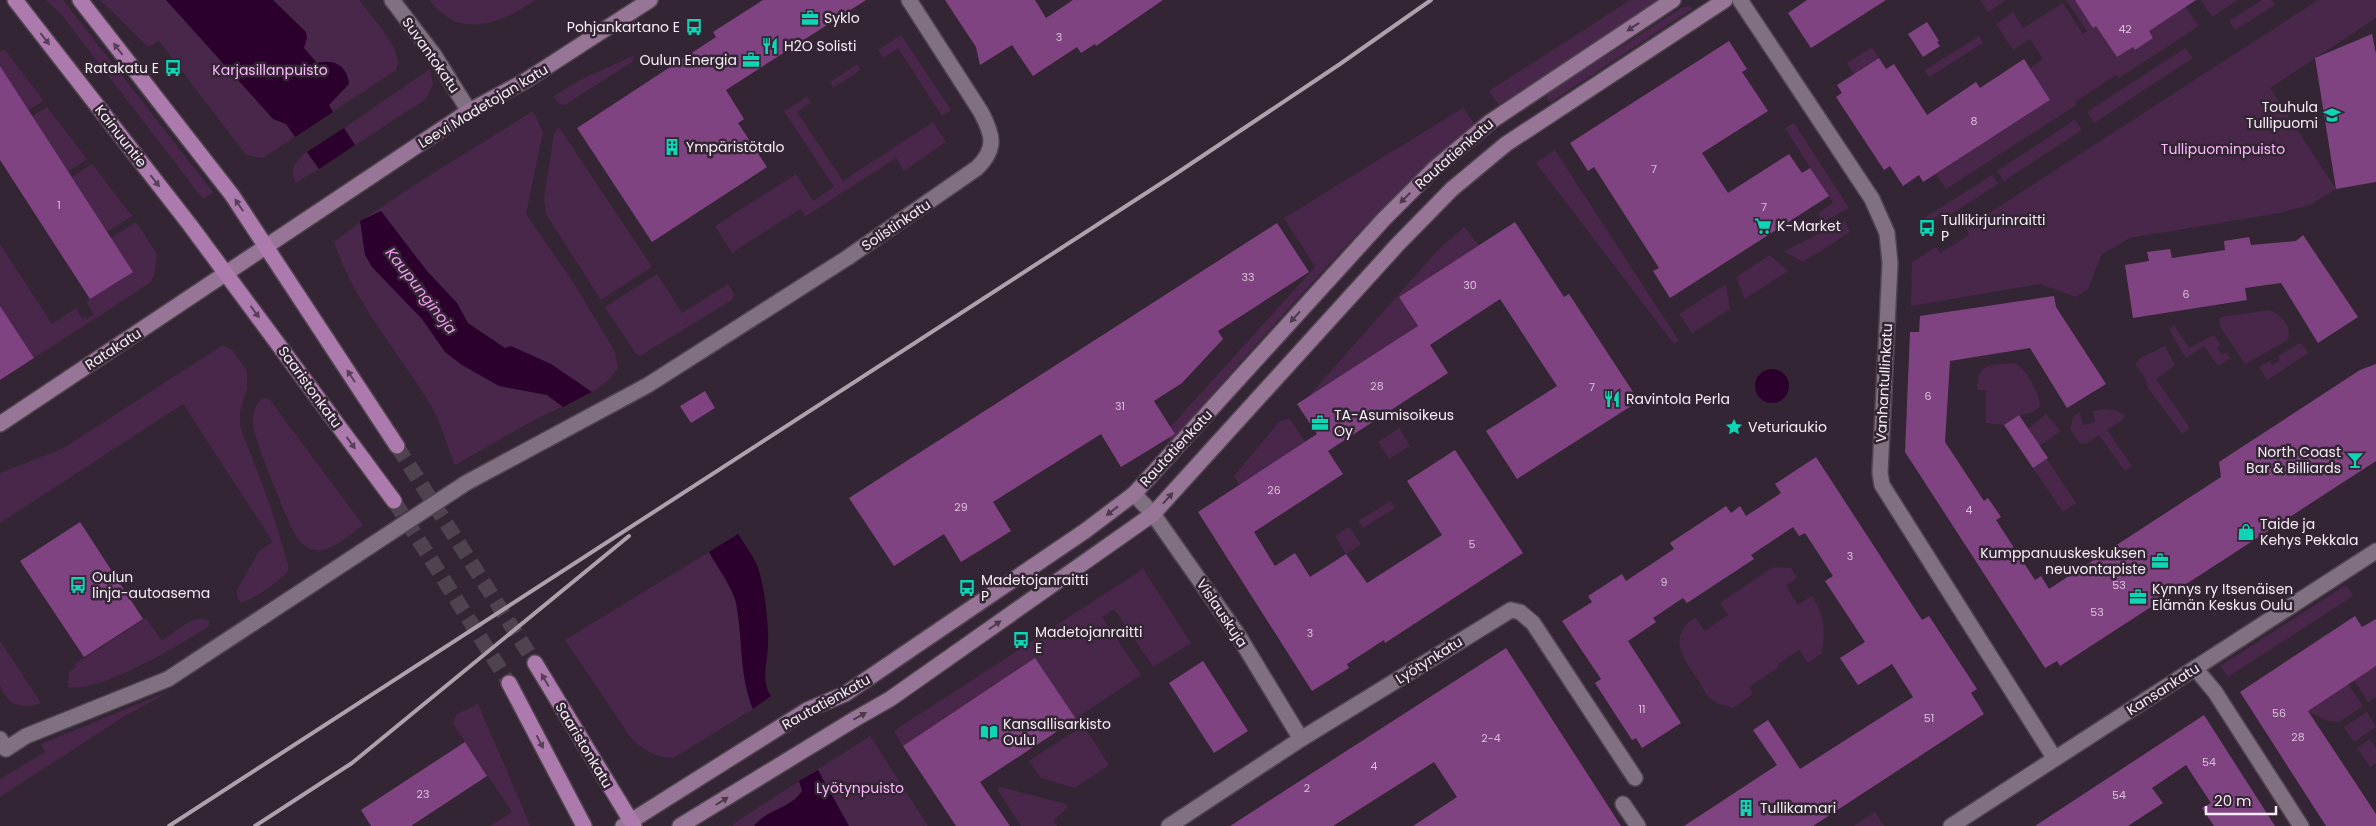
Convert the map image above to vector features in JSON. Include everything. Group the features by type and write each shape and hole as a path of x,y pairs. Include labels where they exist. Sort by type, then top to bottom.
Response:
{"main road":[{"name":"Kainuuntie","path":"15,0 226,273"},
{"path":"80,0 232,195 397,446"},
{"name":"Leevi Madetojan katu","path":"226,273 469,111 525,81 650,0"},
{"name":"Rautatienkatu","path":"629,824 808,710 845,694 875,675 1097,523 1134,494 1384,219 1434,169 1490,122 1673,0"},
{"name":"Rautatienkatu","path":"680,826 890,699 1153,514 1399,243 1452,189 1506,144 1725,0"},
{"name":"Ratakatu","path":"0,424 226,273"},
{"name":"Saaristonkatu","path":"226,273 394,501"},
{"name":"Saaristonkatu","path":"535,663 629,824"},
{"path":"509,683 584,826"}],"street":[{"name":"Suvantokatu","path":"392,0 434,55 469,111"},
{"name":"Solistinkatu","path":"0,739 6,749 26,736 168,679 466,482 648,385 950,189 985,159 992,136 981,112 909,0"},
{"name":"Vanhantullinkatu","path":"1740,0 1872,199 1887,233 1890,263 1880,473 1882,485 2055,759"},
{"name":"Vislauskuja","path":"1134,494 1153,514 1238,635 1301,739"},
{"name":"Kansankatu","path":"1951,826 2376,551"},
{"name":"Lyötynkatu","path":"1169,826 1301,739 1510,610 1520,612 1533,623 1635,778"},
{"path":"2195,668 2215,692 2301,826"},
{"path":"1623,804 1638,826"}],"green space":[{"path":"46,0 63,0 213,192 203,199 61,14"},
{"name":"Karjasillanpuisto","path":"100,0 359,0 392,44 398,62 396,70 263,158 246,155 159,41 148,47"},
{"path":"429,0 536,0 495,21 467,24 454,21 441,13"},
{"path":"1630,0 1660,0 1499,105 1489,91"},
{"path":"1980,0 2006,0 1988,12"},
{"path":"2066,0 2075,0 2117,57 2133,47 2135,50 2153,38 2149,31 2181,0 2199,26 2119,78 2116,75 2075,102 2076,105 1946,189 1936,174 2050,100 2030,68 2043,59 2030,39 2013,50 1996,24 2013,12 2023,28 2063,3 2083,34 2087,31"},
{"path":"2201,0 2237,0 2212,17"},
{"path":"2262,0 2272,0 2275,5 2235,30 2229,21"},
{"name":"Tullipuominpuisto","path":"2318,0 2376,0 2376,18 2270,88 2336,189 2310,205 2279,213 2130,238 2102,254 2088,289 2076,297 2040,284 1911,306 1912,262 1936,247 1940,253 1969,235 1966,228"},
{"path":"1691,6 1692,9 1551,102 1547,99 1548,93 1683,7"},
{"path":"901,35 951,110 942,116 898,48 883,58 878,50"},
{"path":"1979,36 1983,43 1929,77 1925,70"},
{"path":"1872,47 1879,58 1854,74 1847,63"},
{"path":"2185,48 2193,58 2094,123 2087,112"},
{"path":"5,50 44,101 28,110 0,66 0,51"},
{"path":"635,55 632,62 565,105 560,104 553,97 580,80"},
{"path":"857,64 860,70 833,88 830,82"},
{"path":"430,69 433,84 426,99 355,145 344,128"},
{"path":"807,97 811,102 797,112 843,181 933,122 946,142 904,171 896,158 806,216 800,209 732,253 715,226 796,174 813,201 834,187 784,111"},
{"path":"47,107 87,159 68,172 32,116"},
{"path":"1463,108 1474,123 1433,159 1355,237 1171,440 1164,434 1315,267 1284,218"},
{"path":"533,111 543,132 526,214 575,285 615,352 618,368 611,377 593,392 538,418 455,465 433,409 364,305 342,264 334,242 407,190"},
{"path":"2075,120 2082,130 2004,181 1997,171"},
{"path":"1794,123 1849,208 1823,222 1818,213 1833,203 1785,128"},
{"path":"559,127 652,267 601,300 546,214 544,199 554,134"},
{"path":"1555,150 1679,341 1674,344 1536,163"},
{"path":"307,152 319,169 296,183 293,174 294,165"},
{"path":"92,164 132,216 107,232 72,177"},
{"path":"1992,175 1998,184 1945,218 1942,214 1927,223 1924,218"},
{"path":"1845,221 1850,232 1803,262 1784,251"},
{"path":"136,222 157,254 154,275 150,283 34,358 0,306 0,244 52,324 76,308 82,318 85,317 87,319 94,314 86,301 132,272 111,238"},
{"path":"1464,227 1479,245 1399,297 1418,327 1307,398 1437,251"},
{"path":"1770,255 1788,271 1745,299 1736,277"},
{"path":"657,274 682,313 728,284 734,294 732,300 640,356 636,354 605,307"},
{"path":"1726,284 1730,309 1692,333 1679,314"},
{"path":"2270,310 2285,322 2289,331 2288,340 2245,364 2221,328 2219,320 2221,317"},
{"path":"2174,325 2189,348 2214,335 2221,345 2217,348 2222,355 2226,352 2230,358 2218,366 2204,346 2186,358 2171,333 2170,329"},
{"path":"2298,344 2302,344 2308,353 2267,380 2259,367 2270,361 2272,365 2280,361 2278,356"},
{"path":"223,345 232,350 247,371 247,388 240,412 240,426 271,508 288,564 288,571 273,585 241,603 237,597 237,590 259,551 273,542 183,404 0,523 0,473 62,449"},
{"path":"2165,346 2175,365 2156,379 2190,428 2182,434 2148,388 2144,376 2135,364 2142,357"},
{"path":"2014,363 2028,375 2038,395 2040,406 2031,413 2019,415 2004,425 1986,423 1986,390 1977,390 1980,374 1992,365"},
{"path":"260,399 270,400 363,525 329,548 314,550 302,543 298,539 280,501 265,464 253,425 256,405"},
{"path":"2115,410 2124,415 2124,419 2107,430 2132,466 2125,471 2099,435 2086,444 2079,443 2070,428 2074,415 2080,413 2083,425 2095,422 2093,411"},
{"path":"2046,414 2059,429 2059,432 2039,446 2028,429"},
{"path":"1290,419 1305,442 1239,485 1234,476 1280,421"},
{"path":"1399,428 1410,446 1389,459 1378,442"},
{"path":"2047,459 2076,503 2063,512 2033,468"},
{"path":"1390,501 1395,508 1363,528 1358,521"},
{"path":"1349,527 1361,544 1346,554 1335,536"},
{"path":"709,552 728,584 736,603 745,683 753,709 675,757 663,757 646,750 631,738 565,640"},
{"path":"1773,567 1791,568 1797,578 1786,586 1798,605 1812,596 1816,603 1823,623 1822,653 1808,663 1799,650 1778,664 1779,667 1749,687 1753,694 1733,708 1719,704 1707,696 1687,663 1680,648 1681,632 1695,617 1705,631 1728,615 1720,603"},
{"path":"1143,569 1191,643 1153,667 1114,609 1102,617 1141,675 1078,717 1109,765 1075,788 1041,778 1029,761 1081,727 1035,658 903,746 894,731"},
{"path":"2346,585 2353,596 2228,677 2220,666"},
{"path":"146,618 162,641 191,621 204,619 210,621 208,627 140,666 100,683 82,687 68,687 69,672 76,667 75,664"},
{"path":"0,641 41,703 22,706 6,697 0,685"},
{"path":"2376,666 2376,697 2368,702 2354,680"},
{"path":"2348,684 2363,706 2339,722 2328,721 2307,711"},
{"path":"170,691 120,719 0,797 0,779 45,752 41,744"},
{"path":"478,704 530,826 490,826 512,812 453,724 457,714"},
{"path":"2367,712 2376,727 2354,742 2344,727"},
{"name":"Lyötynpuisto","path":"870,736 928,826 733,826 734,823"},
{"path":"2370,739 2376,748 2376,763 2370,767 2357,748"},
{"path":"1001,787 1066,804 1067,808 1053,821 1057,826 1021,826 997,789"},
{"path":"1875,812 1884,826 1853,826"}],"water":[{"path":"166,0 273,0 306,32 307,38 304,48 317,63 329,62 339,65 346,72 349,84 329,105 333,112 295,137 286,124 273,119"},
{"path":"344,128 355,145 319,169 307,152"},
{"name":"Kaupunginoja","path":"381,211 427,271 457,303 468,323 505,348 511,346 551,364 592,392 563,407 547,395 499,386 462,365 445,352 422,319 372,267 365,255 360,221"},
{"path":"1772,369 1779,370 1784,374 1788,379 1788,393 1784,398 1779,402 1772,403 1765,402 1760,398 1756,393 1755,386 1756,379 1760,374 1765,370"},
{"path":"738,534 759,570 767,615 768,644 765,677 771,696 753,709 745,683 736,603 728,584 709,552"},
{"path":"818,770 849,826 754,826 759,820 797,797 802,791 799,781"}],"building":[{"name":"Ympäristötalo","path":"763,0 866,0 726,90 744,119 738,123 767,167 652,242 577,128 716,37 713,32"},
{"path":"945,0 1035,0 1046,18 1073,0 1163,0 1096,46 1095,44 1081,53 1077,47 1033,76 1012,45 980,65 976,47"},
{"path":"1807,0 1886,0 1811,48 1788,13"},
{"path":"2075,0 2196,0 2149,31 2153,38 2135,50 2133,47 2117,57 2096,26 2093,28"},
{"path":"1927,22 1939,41 1937,42 1940,46 1923,57 1908,34"},
{"name":"Touhula Tullipuomi","path":"2372,34 2376,54 2376,182 2336,189 2315,58"},
{"path":"1729,41 1747,69 1742,72 1768,111 1702,153 1728,193 1789,154 1802,173 1810,168 1829,196 1670,298 1653,271 1659,268 1594,167 1588,171 1570,143"},
{"path":"1879,58 1886,69 1894,64 1927,115 1976,82 1980,88 2024,59 2050,100 1923,182 1919,175 1903,186 1890,166 1884,170 1836,97 1842,93 1837,85"},
{"path":"0,66 133,272 90,299 0,160"},
{"path":"1515,222 1564,297 1569,294 1639,401 1517,479 1486,431 1557,386 1500,299 1430,345 1448,373 1328,451 1343,474 1254,532 1275,566 1295,553 1310,577 1346,554 1367,583 1442,535 1407,481 1455,450 1523,553 1385,643 1384,640 1347,664 1349,668 1312,691 1198,512 1317,434 1297,404 1418,326 1399,297"},
{"path":"1277,223 1309,272 1218,331 1223,339 1182,383 1154,401 1175,434 1121,467 1101,434 993,502 1011,531 961,562 944,534 894,566 849,498"},
{"path":"2303,235 2358,317 2318,343 2281,283 2245,288 2247,300 2133,318 2125,265 2149,261 2147,252 2170,249 2172,258 2225,250 2224,241 2249,237 2251,245 2296,241"},
{"path":"2054,296 2056,307 2106,384 2067,408 2030,348 1950,361 1945,442 1984,501 1988,498 2001,517 1996,520 2035,580 2041,576 2049,589 2221,477 2219,462 2360,370 2376,364 2376,461 2060,666 2057,661 2045,668 1905,452 1910,332 1919,332 1920,316"},
{"path":"0,306 34,358 0,380"},
{"path":"705,391 715,408 691,423 680,406"},
{"path":"2019,415 2048,458 2033,468 2004,425"},
{"path":"1816,457 1922,620 1929,616 1977,689 1971,693 1984,714 1813,826 1684,826 1777,765 1753,730 1768,720 1800,769 1913,697 1892,664 1858,685 1840,658 1865,642 1825,581 1833,576 1805,533 1799,536 1793,527 1751,555 1754,559 1687,603 1683,598 1653,618 1656,622 1628,641 1681,723 1642,748 1636,738 1632,740 1595,683 1601,679 1562,621 1592,602 1588,596 1622,574 1626,581 1674,549 1670,543 1726,506 1731,513 1740,506 1746,516 1781,493 1775,484"},
{"name":"Oulun linja-autoasema","path":"80,522 143,619 84,657 20,561"},
{"path":"2355,616 2362,627 2376,619 2376,666 2308,711 2376,814 2376,826 2326,826 2240,692"},
{"path":"1506,648 1621,826 1413,826 1457,797 1434,762 1333,826 1230,826"},
{"name":"Kansallisarkisto Oulu","path":"1035,658 1076,719 980,782 1010,826 956,826 903,746"},
{"path":"1203,661 1248,731 1214,753 1169,683"},
{"path":"2204,715 2275,826 2214,826 2202,808 2211,803 2186,765 2152,788 2163,803 2128,826 2035,826"},
{"path":"465,742 487,776 411,826 371,826 361,810"}],"tunnel":[{"path":"397,446 535,663"},
{"path":"394,501 509,683"}],"railway":[{"path":"169,826 1174,175 1340,64 1431,0"},
{"path":"255,826 352,763 629,536"}],"place":[{"name":"Syklo","path":"810,18"},
{"name":"Pohjankartano E","path":"694,27"},
{"name":"H2O Solisti","path":"770,46"},
{"name":"Oulun Energia","path":"751,60"},
{"name":"Ratakatu E","path":"173,68"},
{"name":"Touhula Tullipuomi","path":"2332,115"},
{"name":"Ympäristötalo","path":"672,147"},
{"name":"K-Market","path":"1763,226"},
{"name":"Tullikirjurinraitti P","path":"1927,228"},
{"name":"Ravintola Perla","path":"1612,399"},
{"name":"TA-Asumisoikeus Oy","path":"1320,423"},
{"name":"Veturiaukio","path":"1734,427"},
{"name":"North Coast Bar & Billiards","path":"2355,460"},
{"name":"Taide ja Kehys Pekkala","path":"2246,532"},
{"name":"Kumppanuuskeskuksen neuvontapiste","path":"2160,561"},
{"name":"Oulun linja-autoasema","path":"78,585"},
{"name":"Madetojanraitti P","path":"967,588"},
{"name":"Kynnys ry Itsenäisen Elämän Keskus Oulu","path":"2138,597"},
{"name":"Madetojanraitti E","path":"1021,640"},
{"name":"Kansallisarkisto Oulu","path":"989,732"},
{"name":"Tullikamari","path":"1746,808"}]}
